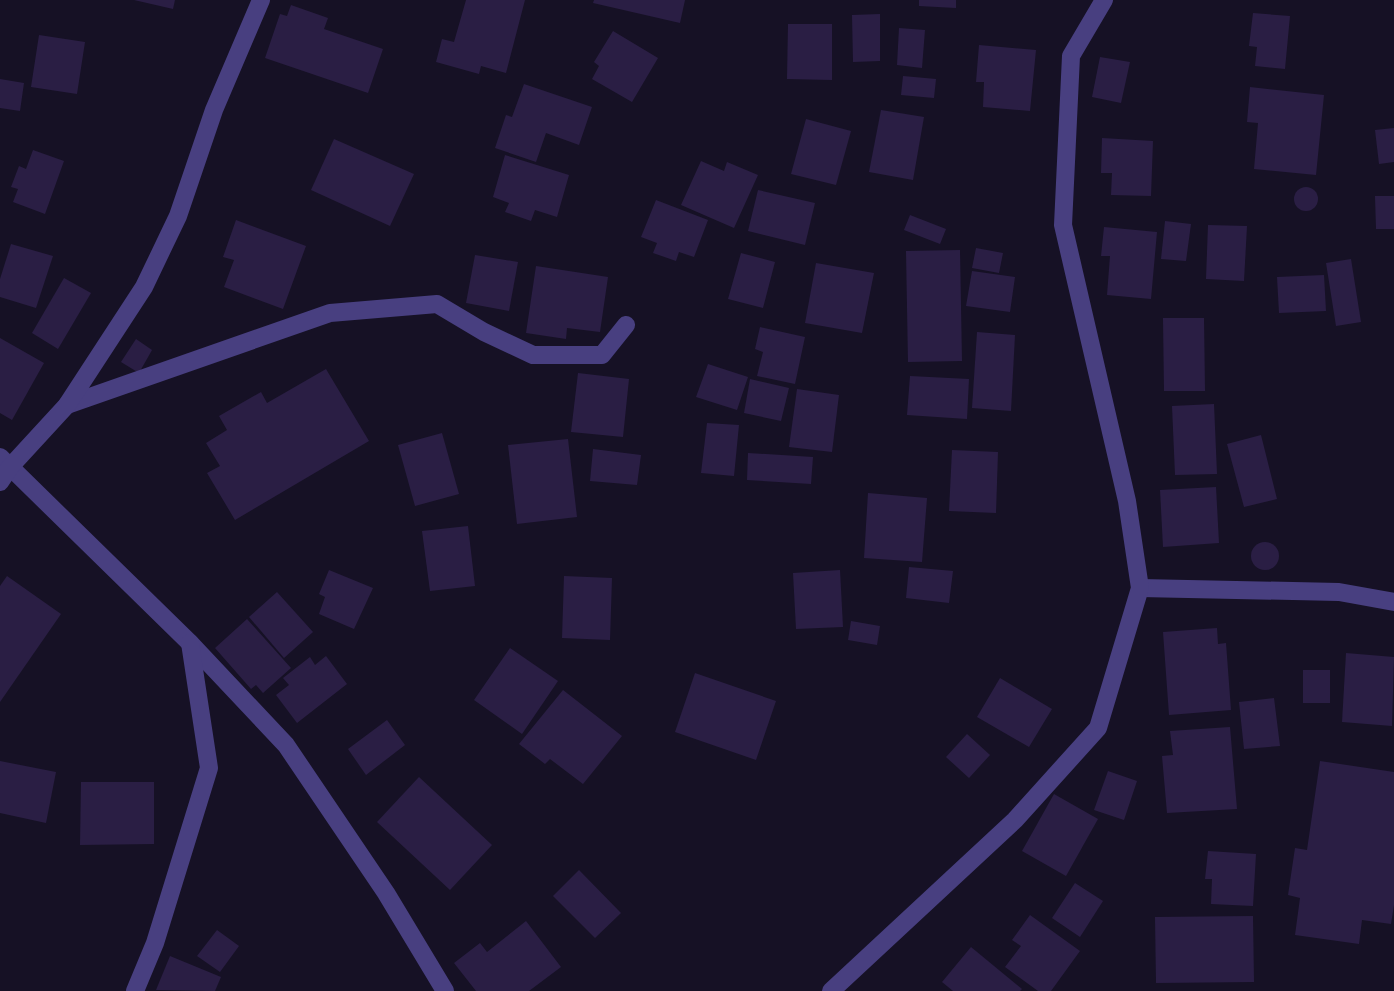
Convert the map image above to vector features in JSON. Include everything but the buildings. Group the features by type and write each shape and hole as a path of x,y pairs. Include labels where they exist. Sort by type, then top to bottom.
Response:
{"street":[{"path":"261,0 214,110 178,216 149,275 66,405 3,469 190,643 286,745 386,893 445,991"},
{"path":"831,991 1015,820 1098,728 1140,588 1126,501 1063,225 1071,56 1104,0"},
{"path":"66,405 330,313 436,304 484,332 533,355 602,355 626,325"},
{"path":"1140,588 1339,592 1394,602"},
{"path":"135,991 155,943 209,768 190,643"}]}
